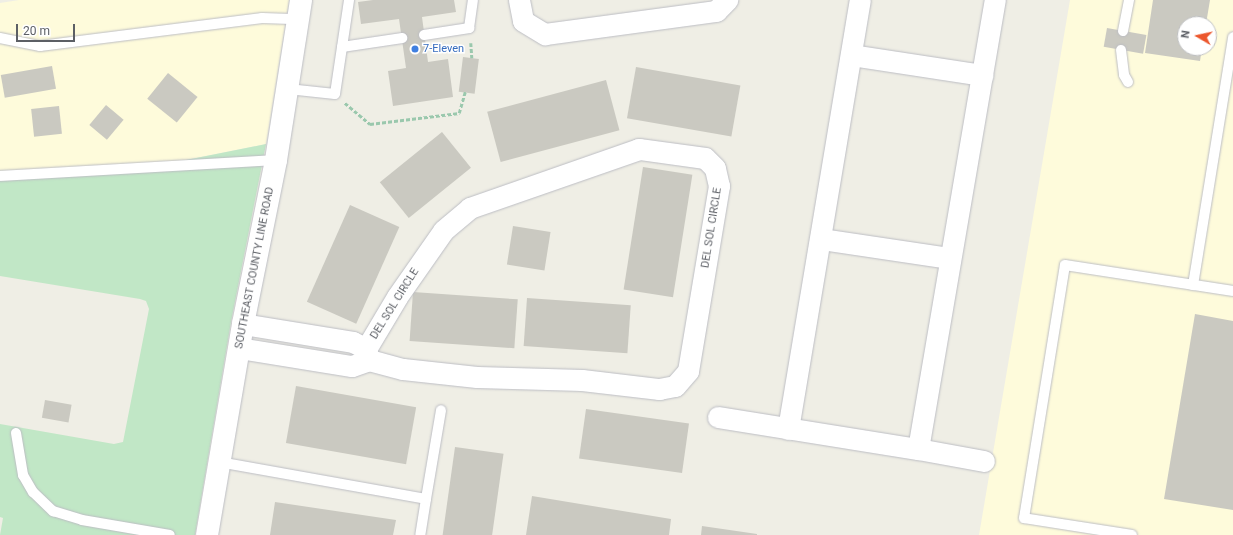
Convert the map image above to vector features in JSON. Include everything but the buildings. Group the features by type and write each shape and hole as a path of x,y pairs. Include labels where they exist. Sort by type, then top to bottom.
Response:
{"street":[{"path":"520,0 523,21 545,34 716,11 727,0"},
{"path":"788,429 860,0"},
{"path":"918,450 995,0"},
{"name":"SOUTHEAST COUNTY LINE ROAD","path":"207,535 238,348 276,160 300,10"},
{"path":"850,56 982,75"},
{"name":"DEL SOL CIRCLE","path":"243,324 353,342 368,354 403,369 477,376 582,380 659,390 675,386 688,371 719,186 715,168 705,158 639,150 470,208 443,231 397,297 368,354"},
{"path":"821,239 950,258"},
{"path":"321,360 324,337"},
{"path":"238,348 352,366 368,354"},
{"path":"718,417 984,461"}],"lane":[{"path":"288,89 335,94 349,0"},
{"path":"424,35 469,28 473,0"},
{"path":"1123,31 1129,0"},
{"path":"0,38 40,46 262,18 300,10"},
{"path":"1193,285 1233,37"},
{"path":"342,47 402,38"},
{"path":"1121,50 1124,75 1128,82"},
{"path":"0,176 276,160"},
{"path":"1132,535 1024,518 1065,265 1233,291"},
{"path":"420,535 441,410"},
{"path":"16,433 23,475 33,492 53,511 82,520 170,535"},
{"path":"219,462 426,499"}],"path":[{"path":"335,94 370,124 459,113 465,92"}],"shaded area":[{"path":"19,0 289,0 266,144 181,161 0,181 0,3"},
{"path":"1070,0 1233,0 1233,535 979,535"}],"green space":[{"path":"266,144 231,322 195,535 0,535 3,518 0,517 0,424 114,444 123,442 149,309 146,301 140,299 0,276 0,181 181,161"}],"place":[{"name":"7-Eleven","path":"415,49"}]}
